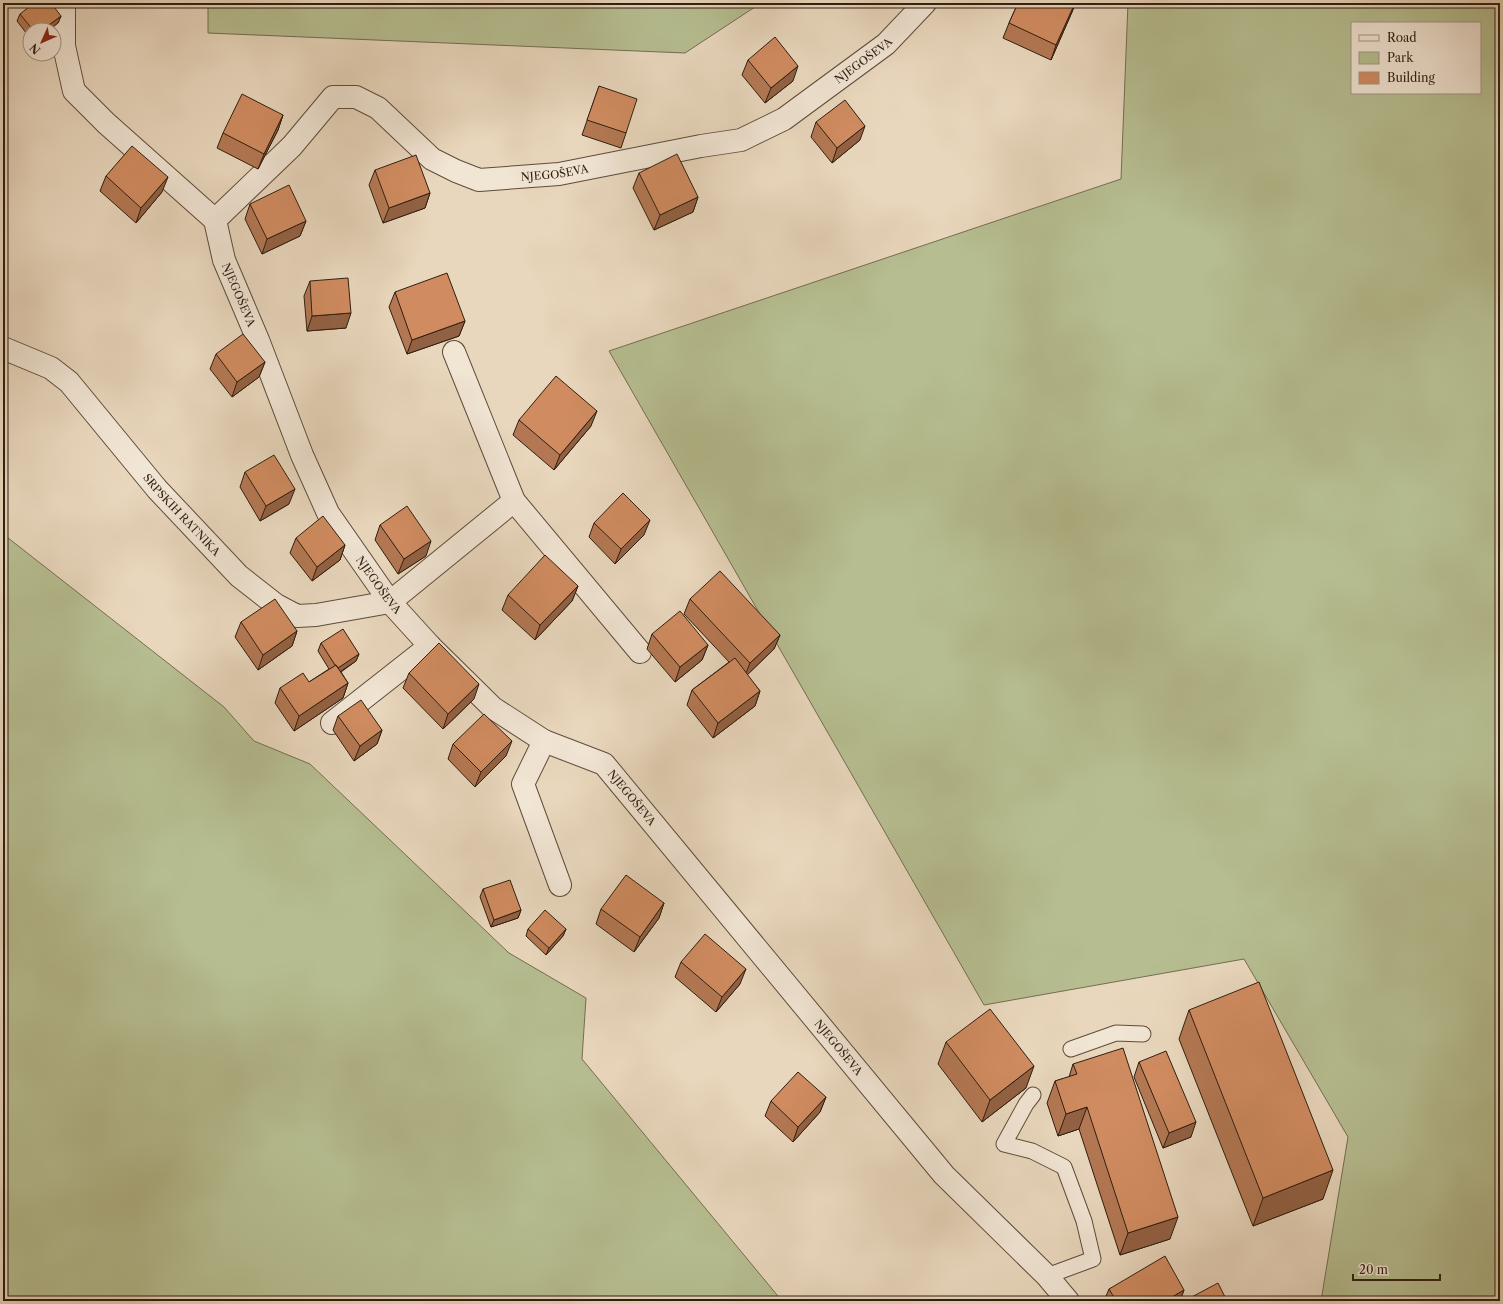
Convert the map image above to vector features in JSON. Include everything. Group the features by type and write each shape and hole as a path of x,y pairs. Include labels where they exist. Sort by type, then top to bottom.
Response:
{"street":[{"path":"64,3 64,46 74,91 106,123 215,220"},
{"name":"NJEGOŠEVA","path":"925,3 886,44 784,119 740,140 701,146 559,174 479,180 432,159 378,108 356,97 333,97 292,146 215,220 224,260 258,340 302,455 328,513 390,602 430,646 494,708 544,741 604,764 944,1175 1047,1276 1068,1301"},
{"name":"SRPSKIH RATNIKA","path":"3,348 51,368 69,382 157,489 239,576 276,605 298,616 316,615 390,602"},
{"path":"454,352 514,501 640,652"},
{"path":"390,602 514,501"},
{"path":"332,723 430,646"},
{"path":"544,741 523,784 560,885"}],"lane":[{"path":"1071,1049 1116,1033 1143,1034"},
{"path":"1034,1095 1026,1104 1004,1144 1032,1151 1064,1167 1084,1221 1093,1259 1047,1276"}],"green space":[{"path":"208,3 761,3 685,53 208,33"},
{"path":"1128,3 1500,3 1500,1301 1321,1301 1348,1137 1244,959 984,1005 609,351 1121,179"},
{"path":"3,534 224,707 254,741 310,764 509,953 586,998 582,1059 782,1301 3,1301"}],"building":[{"path":"34,3 51,3 61,16 53,22 26,22 20,14"},
{"path":"1018,3 1075,3 1056,45 1009,23"},
{"path":"775,37 798,66 771,88 748,60"},
{"path":"599,86 637,99 626,133 587,120"},
{"path":"242,94 283,115 264,154 223,133"},
{"path":"845,100 865,126 837,148 816,122"},
{"path":"132,146 168,177 141,208 106,176"},
{"path":"677,154 698,197 660,215 639,173"},
{"path":"416,155 430,193 389,208 375,170"},
{"path":"289,185 306,221 267,239 250,204"},
{"path":"447,273 465,321 412,340 395,292"},
{"path":"348,278 351,313 312,316 310,281"},
{"path":"243,334 265,362 237,382 216,354"},
{"path":"556,376 597,411 560,455 519,420"},
{"path":"274,455 295,489 266,506 245,472"},
{"path":"623,493 650,520 621,549 594,523"},
{"path":"407,506 431,541 404,559 380,525"},
{"path":"323,516 345,545 317,567 296,538"},
{"path":"545,555 578,586 540,625 508,595"},
{"path":"720,571 780,635 750,663 690,599"},
{"path":"275,599 297,631 263,655 241,622"},
{"path":"680,611 708,645 680,667 652,634"},
{"path":"343,629 359,654 338,668 321,643"},
{"path":"439,643 479,684 448,714 409,673"},
{"path":"735,658 760,691 718,723 692,690"},
{"path":"336,665 348,683 299,716 280,688 303,673 309,682"},
{"path":"361,700 382,730 360,746 338,716"},
{"path":"484,714 512,741 481,772 453,744"},
{"path":"626,875 664,903 640,937 601,909"},
{"path":"510,880 521,910 494,920 483,889"},
{"path":"545,910 566,929 549,948 528,929"},
{"path":"705,934 746,969 722,997 681,962"},
{"path":"1259,982 1333,1170 1263,1198 1189,1010"},
{"path":"990,1009 1034,1066 990,1100 946,1042"},
{"path":"1123,1048 1178,1217 1128,1233 1087,1107 1066,1114 1055,1081 1077,1074 1073,1064"},
{"path":"1166,1051 1196,1122 1169,1133 1139,1062"},
{"path":"798,1072 826,1097 798,1127 771,1101"},
{"path":"1165,1256 1184,1290 1165,1301 1116,1301 1109,1289"},
{"path":"1218,1283 1227,1301 1190,1301 1188,1299"}]}
